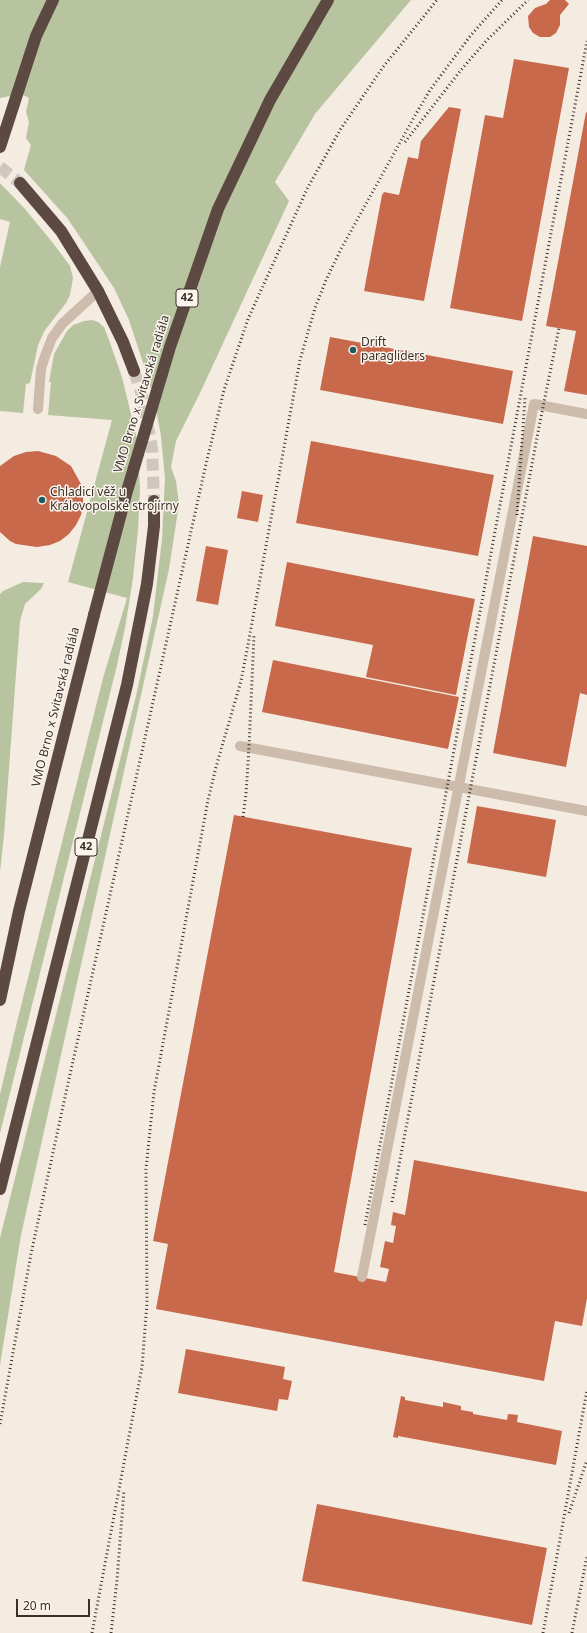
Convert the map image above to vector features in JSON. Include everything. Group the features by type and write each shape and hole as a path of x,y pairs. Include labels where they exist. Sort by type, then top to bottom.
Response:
{"highway":[{"path":"0,147 36,36 53,0"},
{"name":"VMO Brno x Svitavská radiála","path":"0,1000 18,911 126,491 165,362 218,209 270,100 328,0"},
{"path":"20,183 61,231 98,291 123,342 134,371"},
{"name":"42","path":"0,1189 127,685 147,584 154,526 154,501"}],"lane":[{"path":"38,409 41,369 44,356 52,338 62,324 98,291"},
{"path":"362,1277 534,404 587,414"},
{"path":"240,746 587,811"}],"green space":[{"path":"0,0 411,0 315,114 275,182 289,201 200,393 176,441 171,467 176,481 179,504 169,569 21,1235 0,1365 0,1238 136,696 153,616 162,539 165,478 161,436 155,404 129,320 114,288 68,219 24,170 31,145 26,138 29,122 26,112 29,98 21,94 0,98"},
{"path":"0,183 25,209 53,243 70,266 73,278 70,295 66,303 45,330 38,345 30,383 26,384 23,413 0,411 0,267 10,222 0,219"},
{"path":"92,320 98,322 104,327 109,340 122,377 137,439 140,490 133,578 117,665 0,1133 0,1094 17,1022 103,678 127,598 68,582 112,420 48,415 51,382 49,382 54,354 67,331 73,325"},
{"path":"23,582 44,583 41,589 25,604 20,621 0,872 0,594 3,591"}],"building":[{"path":"550,0 565,0 569,4 560,15 560,25 556,33 550,37 540,37 533,33 529,27 528,16 535,8 546,4"},
{"path":"514,59 569,68 522,321 450,308 485,115 503,118"},
{"path":"449,107 461,109 424,301 364,291 382,195 384,192 399,195 408,157 418,159 421,141"},
{"path":"586,112 587,395 564,391 576,331 546,326"},
{"path":"330,337 513,371 503,424 320,390"},
{"path":"311,441 494,475 478,556 296,523"},
{"name":"Chladicí věž u Královopolské strojírny","path":"38,451 56,456 71,466 81,484 83,506 81,515 76,525 69,534 60,541 50,545 37,547 16,544 0,532 0,466 14,456 26,452"},
{"path":"242,491 263,495 258,522 237,518"},
{"path":"533,536 587,546 587,695 580,693 566,767 493,753"},
{"path":"206,546 228,550 218,605 196,601"},
{"path":"287,562 475,599 456,695 366,677 373,645 275,626"},
{"path":"273,660 459,697 448,749 262,712"},
{"path":"477,806 556,820 546,877 467,863"},
{"path":"234,815 412,848 334,1272 386,1282 389,1269 380,1267 385,1241 393,1243 396,1226 391,1225 393,1212 405,1215 414,1160 587,1192 587,1298 582,1326 555,1321 544,1381 156,1309 168,1244 153,1241"},
{"path":"186,1349 285,1367 283,1379 292,1381 288,1400 279,1399 277,1411 178,1393"},
{"path":"401,1396 405,1397 405,1400 443,1407 443,1402 461,1406 461,1410 473,1412 473,1414 507,1420 508,1414 518,1415 517,1422 562,1431 556,1465 398,1436 398,1438 393,1437"},
{"path":"317,1504 547,1548 532,1625 302,1581"}],"tunnel":[{"path":"0,167 20,183"},
{"path":"134,371 141,392 152,448 154,501"}],"railway":[{"path":"0,1424 31,1254 206,464 224,390 248,319 307,189 340,130 383,67 437,0"},
{"path":"92,1633 142,1367 147,1303 146,1169 154,1092 208,800 241,681 300,360 315,308 326,280 341,249 413,119 430,90 471,35 502,0"},
{"path":"405,142 461,70 487,40 528,0"},
{"path":"365,1225 587,41"},
{"path":"392,1202 559,328"},
{"path":"517,515 525,398"},
{"path":"243,817 249,747 254,635"},
{"path":"543,1633 587,1390"},
{"path":"569,1513 587,1460"},
{"path":"111,1633 124,1490"},
{"path":"572,1633 587,1556"}],"place":[{"name":"Drift paragliders","path":"353,350"},
{"name":"Chladicí věž u Královopolské strojírny","path":"42,500"}]}
